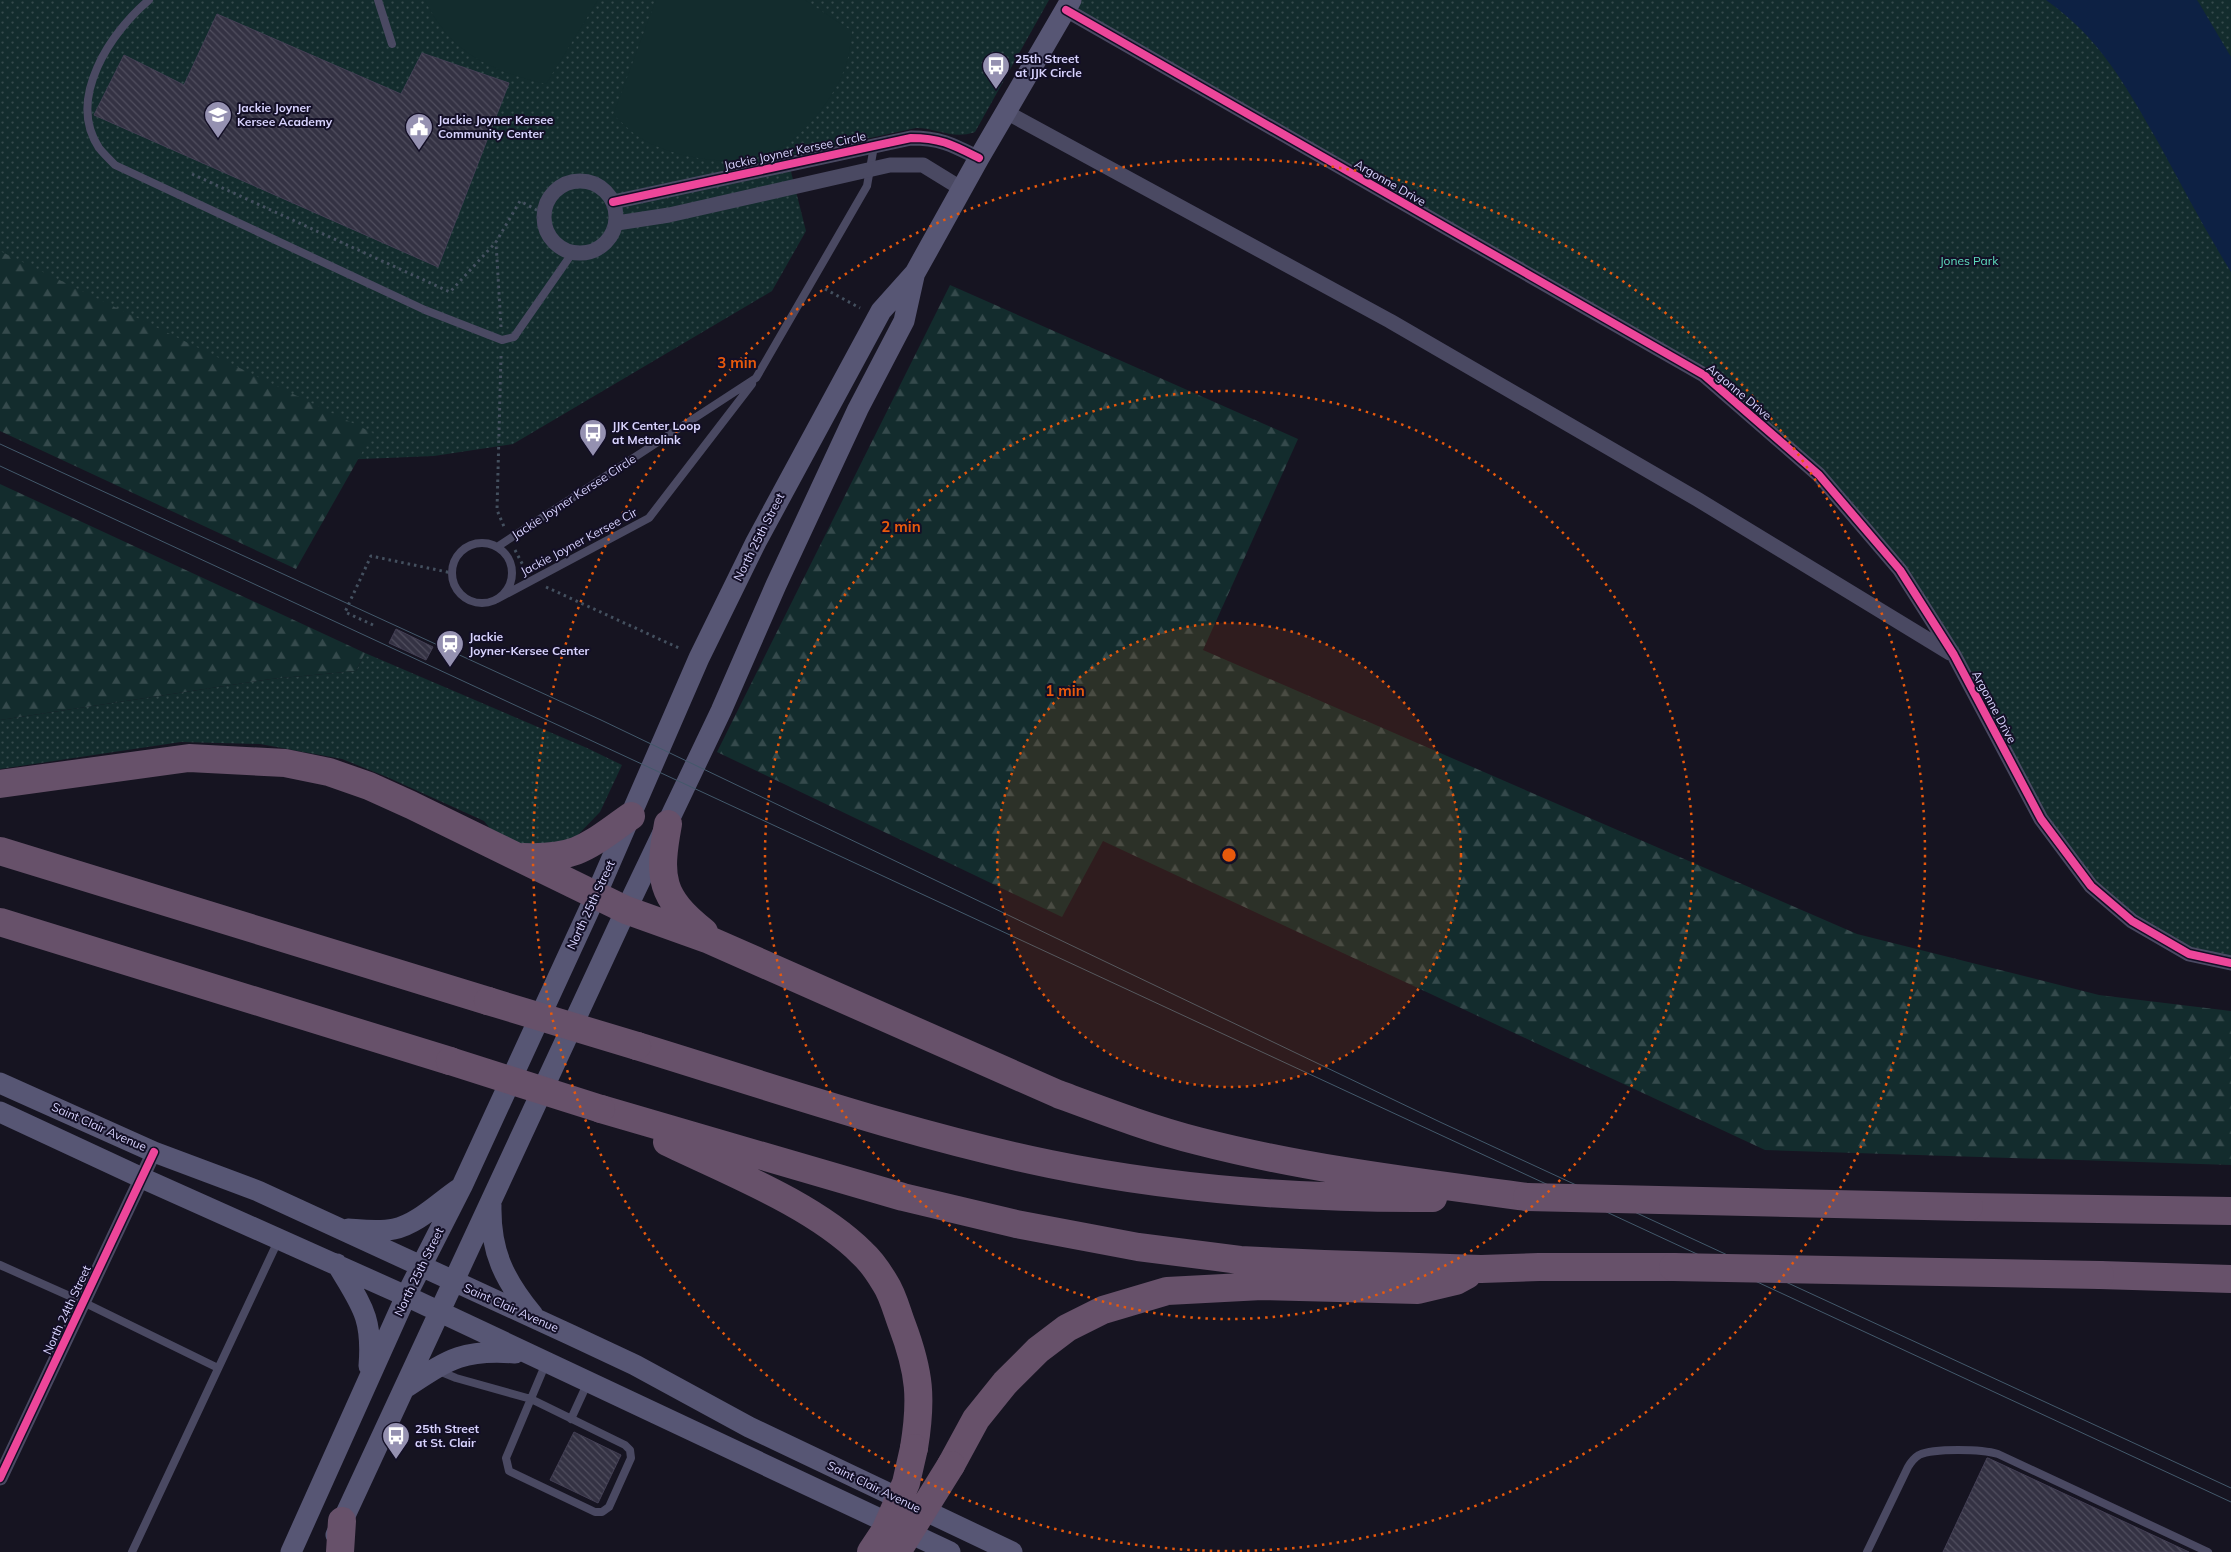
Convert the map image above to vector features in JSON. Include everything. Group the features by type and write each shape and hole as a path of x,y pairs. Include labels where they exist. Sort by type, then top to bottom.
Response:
{"highway":[{"path":"0,784 189,758 285,763 329,772 369,786 626,910 721,946 1058,1094 1114,1115 1197,1141 1340,1171 1527,1197"},
{"path":"516,856 547,858 577,852 631,816"},
{"path":"668,824 664,847 663,876 669,896 680,913 721,946"},
{"path":"0,851 907,1129 1050,1164 1108,1175 1210,1189 1361,1198 1527,1197 2231,1211"},
{"path":"0,922 601,1109 903,1197 1071,1236 1138,1247 1240,1260 1481,1269 1673,1267 2231,1279"},
{"path":"601,1109 800,1208 838,1232 863,1254 887,1285 915,1362 920,1391 918,1422 906,1483 884,1531 871,1552"},
{"path":"897,1552 951,1465 976,1419 1012,1376 1038,1350 1067,1328 1103,1310 1167,1291 1262,1286 1418,1290 1456,1281 1481,1269"},
{"path":"340,1552 342,1521"}],"main road":[{"name":"North 25th Street","path":"290,1552 406,1296 462,1186 596,895 699,658 773,510 881,311 915,273 979,158 1069,5"},
{"name":"North 25th Street","path":"328,1552 626,910 721,711 776,585 858,409 904,321 915,273"},
{"name":"Saint Clair Avenue","path":"0,1083 154,1152 258,1191 537,1319 635,1365 757,1431 1012,1552"},
{"name":"Saint Clair Avenue","path":"0,1112 142,1178 337,1264 950,1552"},
{"path":"336,1228 394,1229 410,1223 462,1186"},
{"path":"491,1200 493,1241 500,1264 514,1291 537,1319"},
{"path":"337,1264 363,1307 369,1328 371,1340 367,1382"},
{"path":"404,1388 434,1369 472,1352 489,1351 538,1359"}],"street":[{"name":"Argonne Drive","path":"1069,5 1704,375 1820,475 1900,570 1954,655 2041,819 2091,886 2132,921 2189,954 2231,962"},
{"path":"1006,112 1390,321 1697,499 1954,655"},
{"name":"Jackie Joyner Kersee Circle","path":"613,202 911,138 931,138 951,144 979,158"},
{"path":"617,223 669,215 890,165 923,165 962,189"},
{"path":"582,180 598,185 610,196 617,223 605,243 592,251 573,252 561,247 552,239 545,226 544,214 547,202 558,188 568,182 582,180"},
{"name":"North 24th Street","path":"0,1478 154,1152"}],"lane":[{"path":"149,0 112,40 96,66 92,82 89,100 92,131 100,148 115,165 425,310 502,340 514,337 573,252"},
{"path":"378,0 392,44"},
{"name":"Jackie Joyner Kersee Circle","path":"497,599 505,592 512,576 511,566 505,553 497,547 756,378 867,186 874,146"},
{"name":"Jackie Joyner Kersee Cir","path":"497,599 649,518 756,378"},
{"path":"497,547 485,543 465,548 455,560 452,573 454,583 460,593 468,600 478,602 497,599"},
{"path":"132,1552 279,1238"},
{"path":"0,1265 83,1302 218,1368"},
{"path":"434,1369 456,1378 531,1399 626,1445 630,1450 631,1458 609,1507 602,1512 595,1512 508,1471 506,1458 531,1399 538,1359"},
{"path":"571,1419 588,1382"},
{"path":"1867,1552 1908,1467 1915,1457 1926,1453 1972,1450 1998,1454 2208,1552"}],"path":[{"path":"192,174 450,292 496,242 520,201 544,214"},
{"path":"496,242 502,333"},
{"path":"825,289 867,312"},
{"path":"502,356 498,510 509,539 532,580 699,658"},
{"path":"374,625 345,612 372,556 452,573"}],"green space":[{"path":"0,0 1049,0 975,132 959,135 916,128 787,156 806,231 772,291 513,444 434,456 339,460 0,303"},
{"path":"425,0 598,0 546,84 507,73 474,57 447,34"},
{"path":"656,0 805,0 852,31 846,65 826,103 806,128 783,147 771,153 756,158 721,160 702,159 666,150 636,135 613,115"},
{"name":"Jones Park","path":"1072,0 2231,0 2231,963 2189,954 2132,921 2041,819 1899,570 1819,475 1704,375 1066,10"},
{"path":"0,251 373,433 296,569 0,431"},
{"path":"950,285 1298,439 1203,650 1857,934 2099,995 2231,1011 2231,1165 1765,1150 1103,841 1062,917 717,752"},
{"path":"0,484 365,653 356,671 271,679 0,720"},
{"path":"365,653 587,748 622,765 600,812 573,840 524,846 494,833 484,821 387,777 342,759 260,744 181,742 0,769 0,720 271,679 356,671"}],"water":[{"path":"2046,0 2197,0 2231,57 2231,272 2123,82 2082,30"}],"building":[{"path":"217,14 401,94 422,53 509,83 438,267 94,115 124,55 184,85"},
{"path":"396,629 433,647 426,660 389,643"},
{"path":"574,1432 621,1455 598,1503 550,1480"},
{"path":"1988,1458 2189,1552 1943,1552"}],"tram line":[{"path":"0,444 601,720 1440,1122 2231,1488"},
{"path":"0,466 2231,1502"}],"cycle path":[{"path":"1066,10 1704,375 1819,475 1900,570 1954,655 2041,819 2091,886 2132,921 2189,954 2231,963"},
{"path":"613,202 911,138 931,139 946,143 979,158"},
{"path":"0,1478 154,1152"}],"place":[{"name":"25th Street at JJK Circle","path":"996,90"},
{"name":"Jackie Joyner Kersee Academy","path":"218,139"},
{"name":"Jackie Joyner Kersee Community Center","path":"419,151"},
{"name":"JJK Center Loop at Metrolink","path":"593,457"},
{"name":"Jackie Joyner-Kersee Center","path":"450,668"},
{"name":"25th Street at St. Clair","path":"396,1460"}]}
